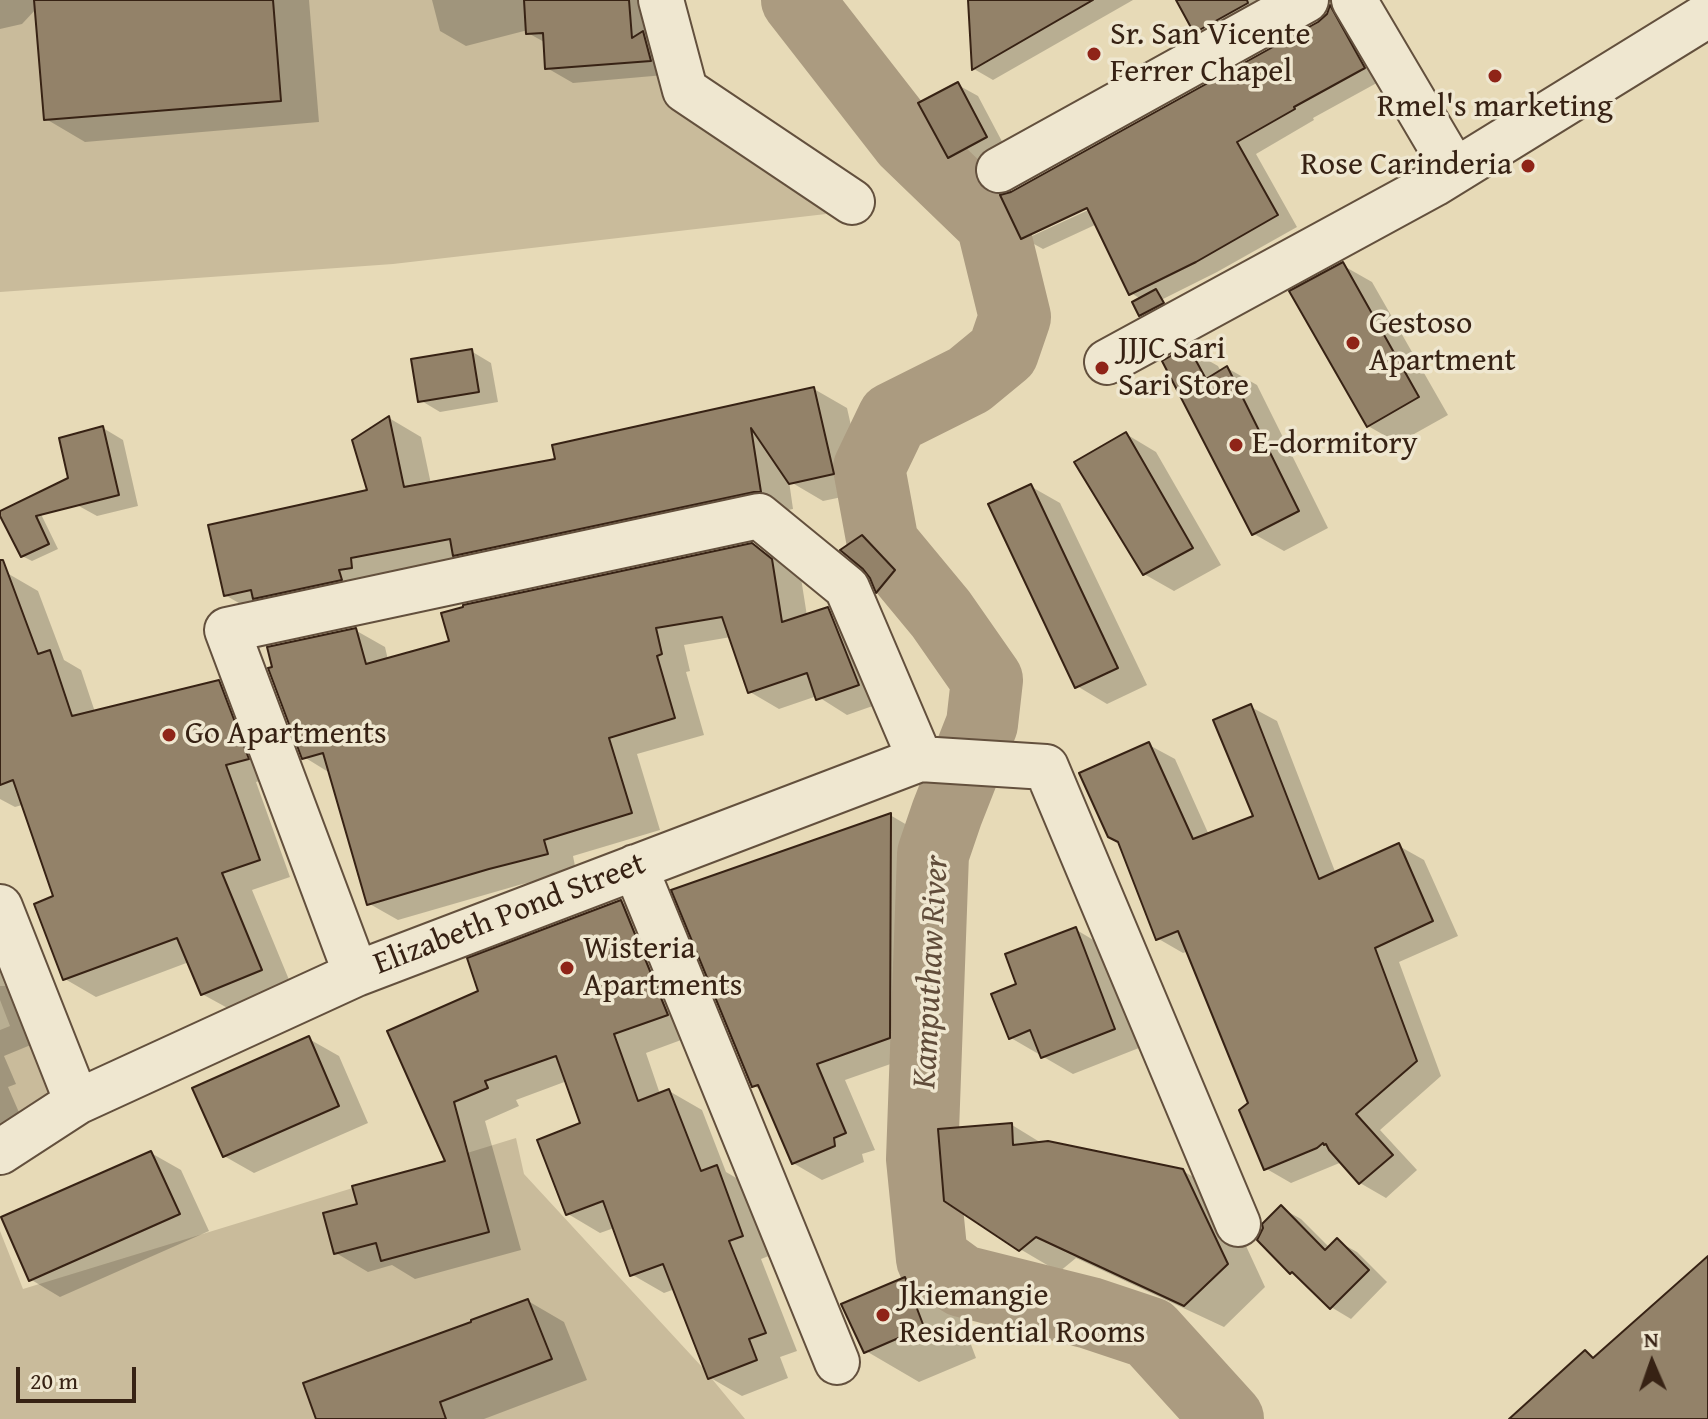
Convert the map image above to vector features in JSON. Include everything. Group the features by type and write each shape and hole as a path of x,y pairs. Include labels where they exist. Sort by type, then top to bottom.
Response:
{"street":[{"path":"661,0 685,90 852,202"},
{"path":"999,170 1306,0"},
{"path":"1354,0 1455,171"},
{"path":"1107,362 1455,171 1708,15"},
{"path":"356,974 227,630 759,516 847,588 929,760"},
{"name":"Elizabeth Pond Street","path":"0,1152 77,1102 356,974 635,867 929,760 1025,765 1238,1224"},
{"path":"635,867 837,1362"},
{"path":"0,907 77,1102"}],"shaded area":[{"path":"0,0 661,0 690,106 806,177 826,214 393,264 0,292"},
{"path":"0,986 11,986 51,1096 0,1137 0,1030 10,1026 0,1000"},
{"path":"516,1138 524,1174 703,1368 745,1419 0,1419 0,1231 23,1289"}],"building":[{"path":"34,0 273,0 281,101 44,120"},
{"path":"524,0 629,0 632,38 643,31 651,61 545,69 543,33 526,34"},
{"path":"968,0 1093,0 972,70"},
{"path":"1176,0 1247,0 1248,3 1194,33"},
{"path":"1330,5 1365,68 1237,142 1278,215 1196,262 1129,295 1087,208 1021,239 1000,195 1011,192 1318,22 1327,14"},
{"path":"958,82 987,137 948,158 918,103"},
{"name":"Gestoso Apartment","path":"1343,262 1419,397 1367,427 1289,291"},
{"path":"1156,289 1164,303 1139,316 1132,302"},
{"name":"E-dormitory","path":"1188,346 1206,379 1227,366 1299,511 1252,535 1162,361"},
{"path":"472,349 479,392 418,402 411,359"},
{"path":"814,387 834,474 789,484 751,428 761,492 453,556 450,539 351,558 352,568 339,570 342,580 253,599 251,590 224,596 208,525 367,490 352,440 389,416 404,487 555,459 552,445"},
{"path":"103,426 119,495 36,516 49,544 21,557 0,511 68,478 59,438"},
{"path":"1126,432 1193,548 1143,575 1074,462"},
{"path":"1031,484 1118,668 1075,688 988,504"},
{"path":"862,535 895,570 876,593 863,569 840,550"},
{"path":"752,543 772,559 782,622 828,607 859,685 816,700 807,673 748,693 722,617 656,628 662,654 657,656 675,718 609,738 632,813 544,840 548,854 367,905 323,753 302,759 268,668 272,667 267,647 356,628 366,664 449,641 441,613 463,605"},
{"path":"0,560 3,560 38,654 50,650 72,716 219,680 249,759 226,765 260,860 222,873 262,970 201,995 177,938 63,980 34,904 53,896 13,780 0,785"},
{"path":"1251,704 1319,879 1399,843 1433,921 1375,948 1417,1061 1356,1114 1393,1155 1359,1184 1323,1143 1264,1170 1239,1110 1248,1103 1178,931 1156,940 1118,842 1108,837 1079,773 1149,742 1193,839 1253,816 1213,720"},
{"path":"891,813 890,1038 817,1064 846,1133 834,1138 835,1146 792,1164 758,1085 752,1087 671,890"},
{"path":"621,900 668,1015 614,1034 638,1101 669,1089 701,1171 717,1165 743,1236 729,1241 766,1333 749,1339 757,1360 708,1379 663,1264 630,1276 603,1201 566,1215 537,1140 580,1123 556,1056 485,1081 488,1088 454,1102 489,1232 381,1261 376,1243 334,1254 323,1213 357,1204 352,1186 445,1161 387,1031 478,991 467,958"},
{"path":"1076,927 1115,1029 1041,1058 1030,1030 1009,1039 991,994 1016,984 1005,954"},
{"path":"309,1036 339,1106 223,1157 192,1088"},
{"path":"1012,1123 1013,1145 1048,1141 1183,1169 1228,1264 1184,1306 1036,1237 1019,1251 944,1201 938,1129"},
{"path":"151,1151 180,1214 29,1281 1,1217"},
{"path":"1281,1205 1325,1250 1337,1238 1369,1270 1330,1309 1257,1240 1262,1224"},
{"path":"1708,1256 1708,1419 1509,1419 1585,1350 1593,1358"},
{"name":"Jkiemangie Residential Rooms","path":"905,1277 924,1327 864,1353 841,1304"},
{"path":"528,1299 552,1359 440,1402 446,1419 316,1419 303,1383"}],"waterway":[{"name":"Kamputhaw River","path":"797,0 906,140 992,223 1015,317 1003,352 969,380 893,418 869,468 883,544 941,614 987,680 982,724 933,854 922,1159 932,1259 962,1281 1090,1313 1150,1333 1228,1419"}],"place":[{"name":"Sr. San Vicente Ferrer Chapel","path":"1094,54"},
{"name":"Rmel's marketing","path":"1495,76"},
{"name":"Rose Carinderia","path":"1528,166"},
{"name":"Gestoso Apartment","path":"1353,343"},
{"name":"JJJC Sari Sari Store","path":"1102,368"},
{"name":"E-dormitory","path":"1236,445"},
{"name":"Go Apartments","path":"169,735"},
{"name":"Wisteria Apartments","path":"567,968"},
{"name":"Jkiemangie Residential Rooms","path":"883,1315"}]}
